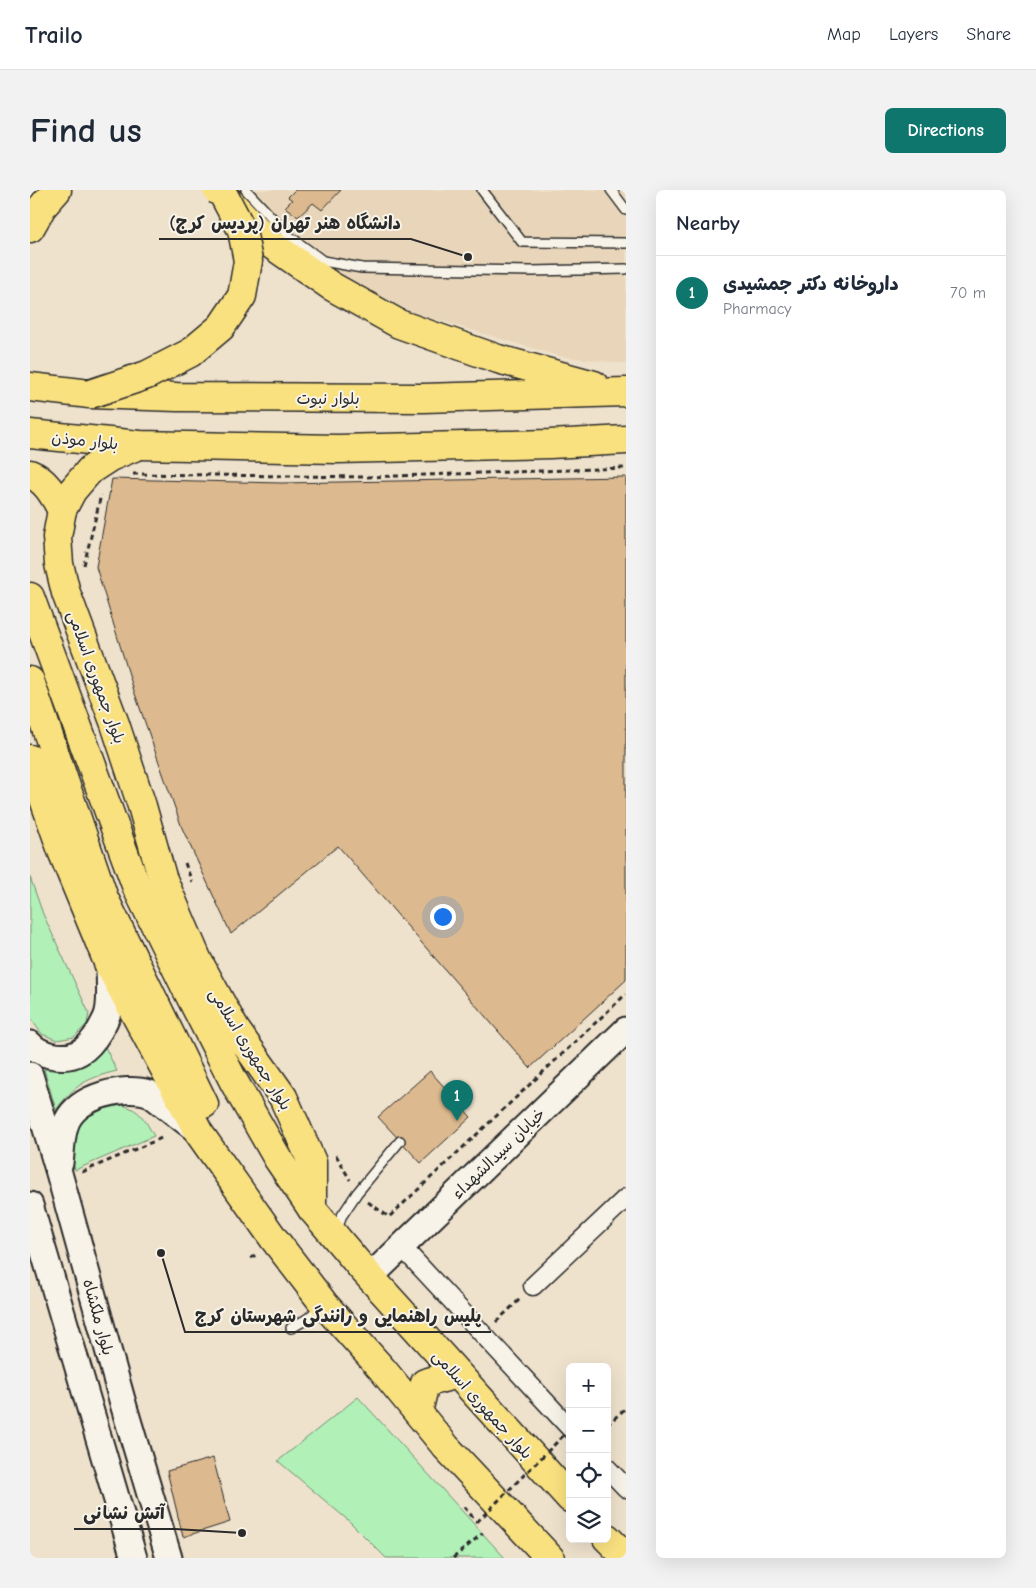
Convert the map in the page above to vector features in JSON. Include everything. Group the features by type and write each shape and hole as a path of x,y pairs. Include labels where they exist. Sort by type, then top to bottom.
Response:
{"main road":[{"path":"30,228 42,207 57,190"},
{"path":"218,190 272,245 331,286 399,324 498,359 624,392"},
{"path":"90,394 147,375 190,353 221,327 242,296 248,261 242,230 223,194 218,190"},
{"name":"بلوار نبوت","path":"30,387 90,394 177,398 423,398 624,392"},
{"name":"بلوار موذن","path":"30,434 139,445"},
{"path":"139,445 338,449 550,444 626,440"},
{"name":"بلوار جمهوری اسلامی","path":"139,445 110,457 90,470 72,491 62,510 57,537 59,564 66,593 115,724 142,806 162,877 198,962 235,1029 283,1097 312,1162 312,1209 370,1277 566,1494"},
{"path":"30,474 37,477 51,492 62,510"},
{"path":"30,597 137,888 234,1082 278,1159 312,1209"},
{"path":"30,681 104,898 264,1226"},
{"path":"30,759 62,851 109,965 199,1133 264,1226 324,1304 382,1369 446,1447 550,1558"},
{"path":"30,1044 40,1052 58,1057 68,1057 82,1053 94,1040 104,1024 108,1012 109,965"},
{"name":"خیابان سیدالشهداء","path":"370,1277 626,1030"},
{"name":"بلوار ملکشاه","path":"30,1075 67,1174 124,1407 169,1558"},
{"path":"67,1174 64,1127 72,1114 85,1103 106,1093 140,1090 149,1093 199,1133"},
{"name":"بلوار ملکشاه","path":"30,1204 38,1258 95,1426 134,1558"},
{"path":"418,1412 426,1384 457,1374"},
{"path":"95,1426 107,1430 113,1429 119,1424 124,1407"},
{"path":"123,1521 131,1508 137,1504 156,1513"},
{"path":"611,1542 626,1558"}],"street":[{"path":"533,1286 626,1198"},
{"path":"400,1246 566,1428"},
{"path":"611,1472 626,1488"}],"lane":[{"path":"246,190 289,236 323,261 362,268 531,271 626,269"},
{"path":"482,190 522,242 626,243"},
{"path":"611,190 626,210"},
{"path":"336,1237 341,1217 400,1141"},
{"path":"291,1328 307,1320 324,1304"}],"path":[{"path":"126,474 367,477 626,468"},
{"path":"84,566 102,492"},
{"path":"184,860 195,888"},
{"path":"335,1154 358,1193 389,1217 626,994"},
{"path":"67,1174 164,1137"},
{"path":"251,1258 257,1254"},
{"path":"483,1335 533,1286"},
{"path":"611,1421 626,1408"},
{"path":"464,1507 477,1522 566,1432"},
{"path":"453,1558 482,1533"}],"shaded area":[{"path":"233,190 626,190 626,364 558,356 414,313 348,283 271,231"}],"green space":[{"path":"30,877 43,914 89,1013 87,1024 74,1037 57,1040 42,1034 30,1018"},
{"path":"104,1045 117,1071 82,1084 69,1094 56,1110 44,1069 63,1070 78,1067"},
{"path":"122,1105 138,1112 154,1136 75,1170 70,1151 75,1131 87,1117 104,1109"},
{"path":"358,1397 505,1558 386,1558 349,1521 278,1461"}],"building":[{"path":"295,190 341,190 322,210 313,203 298,217 285,207 292,200 288,197"},
{"path":"626,477 626,980 530,1068 338,846 231,934 182,828 134,691 96,567 112,479 281,483"},
{"path":"430,1071 471,1117 421,1163 378,1117"},
{"path":"213,1458 230,1522 183,1537 167,1471"}],"place":[{"name":"دانشگاه هنر تهران (پردیس کرج)","path":"468,257"},
{"name":"داروخانه دکتر جمشیدی","path":"457,1121"},
{"name":"پلیس راهنمایی و رانندگی شهرستان کرج","path":"161,1253"},
{"name":"آتش نشانی","path":"242,1533"}]}
